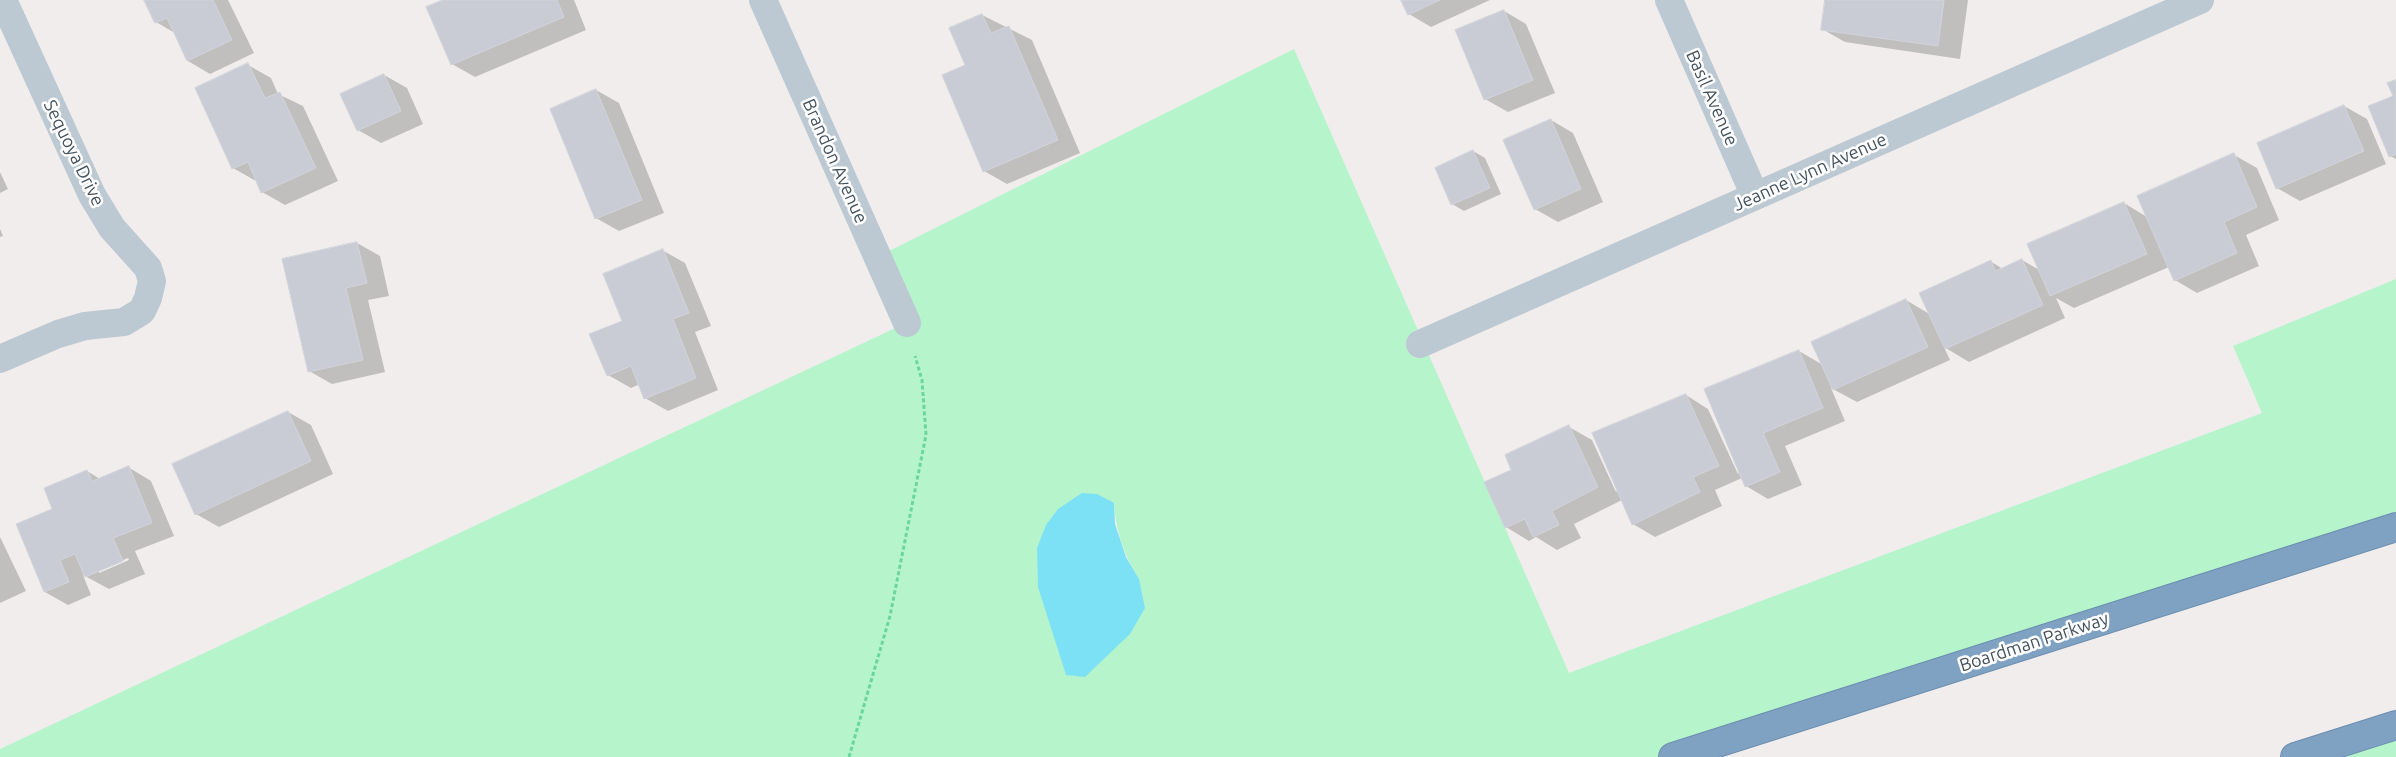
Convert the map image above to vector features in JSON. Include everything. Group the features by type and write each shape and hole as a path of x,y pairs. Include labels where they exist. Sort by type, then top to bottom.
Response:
{"highway":[{"name":"Boardman Parkway","path":"1673,757 2396,527"},
{"path":"2295,757 2396,725"}],"street":[{"name":"Sequoya Drive","path":"0,359 58,334 85,326 124,322 142,311 148,298 152,281 148,268 112,228 92,195 3,0"},
{"name":"Brandon Avenue","path":"763,0 907,323"},
{"name":"Basil Avenue","path":"1669,0 1755,196"},
{"name":"Jeanne Lynn Avenue","path":"1420,344 2200,0"}],"path":[{"path":"849,757 890,616 926,435 922,380 907,323"}],"green space":[{"path":"1294,49 1569,673 2262,413 2233,346 2396,279 2396,527 1673,757 0,757 0,749 906,323 877,257","holes":["1114,503 1122,543 1139,579 1066,675"]},
{"path":"2396,725 2396,757 2295,757"}],"water":[{"path":"1082,493 1097,494 1114,503 1115,524 1126,557 1139,579 1145,608 1130,634 1085,677 1066,675 1038,587 1037,548 1046,525 1058,509"}],"building":[{"path":"144,0 213,0 232,40 187,61 167,18 155,23"},
{"path":"443,0 557,0 564,17 451,65 426,7"},
{"path":"1401,0 1440,0 1408,15"},
{"path":"1825,0 1944,0 1938,46 1821,30"},
{"path":"1504,10 1533,80 1484,100 1455,30"},
{"path":"982,14 991,33 1009,26 1058,140 983,172 942,75 965,65 949,28"},
{"path":"248,63 265,98 280,92 316,168 261,193 248,162 232,169 195,88"},
{"path":"384,74 401,111 357,131 340,94"},
{"path":"2396,80 2396,154 2389,157 2368,106 2393,96 2387,83"},
{"path":"596,89 642,200 595,219 550,109"},
{"path":"2344,105 2364,151 2276,189 2257,143"},
{"path":"1551,119 1581,189 1534,210 1503,140"},
{"path":"1473,150 1490,188 1451,205 1435,168"},
{"path":"2234,153 2257,207 2224,222 2237,253 2174,281 2137,196"},
{"path":"2124,202 2147,254 2050,296 2027,244"},
{"path":"357,242 367,283 346,288 363,360 308,372 282,259"},
{"path":"663,249 689,313 673,319 696,378 644,399 631,366 607,376 589,334 622,321 603,274"},
{"path":"2022,259 2043,305 1945,349 1919,293 1991,260 1995,271"},
{"path":"1906,299 1928,347 1833,390 1811,342"},
{"path":"1799,350 1823,408 1763,433 1780,472 1745,487 1704,389"},
{"path":"1686,394 1719,466 1693,477 1700,492 1632,525 1592,433"},
{"path":"288,411 311,461 195,515 172,464"},
{"path":"1569,425 1598,487 1552,511 1559,525 1533,537 1525,519 1505,528 1484,482 1511,470 1505,455"},
{"path":"129,466 152,523 113,538 123,561 85,577 75,554 60,560 69,582 44,592 16,524 52,509 44,488 87,470 92,481"}]}
